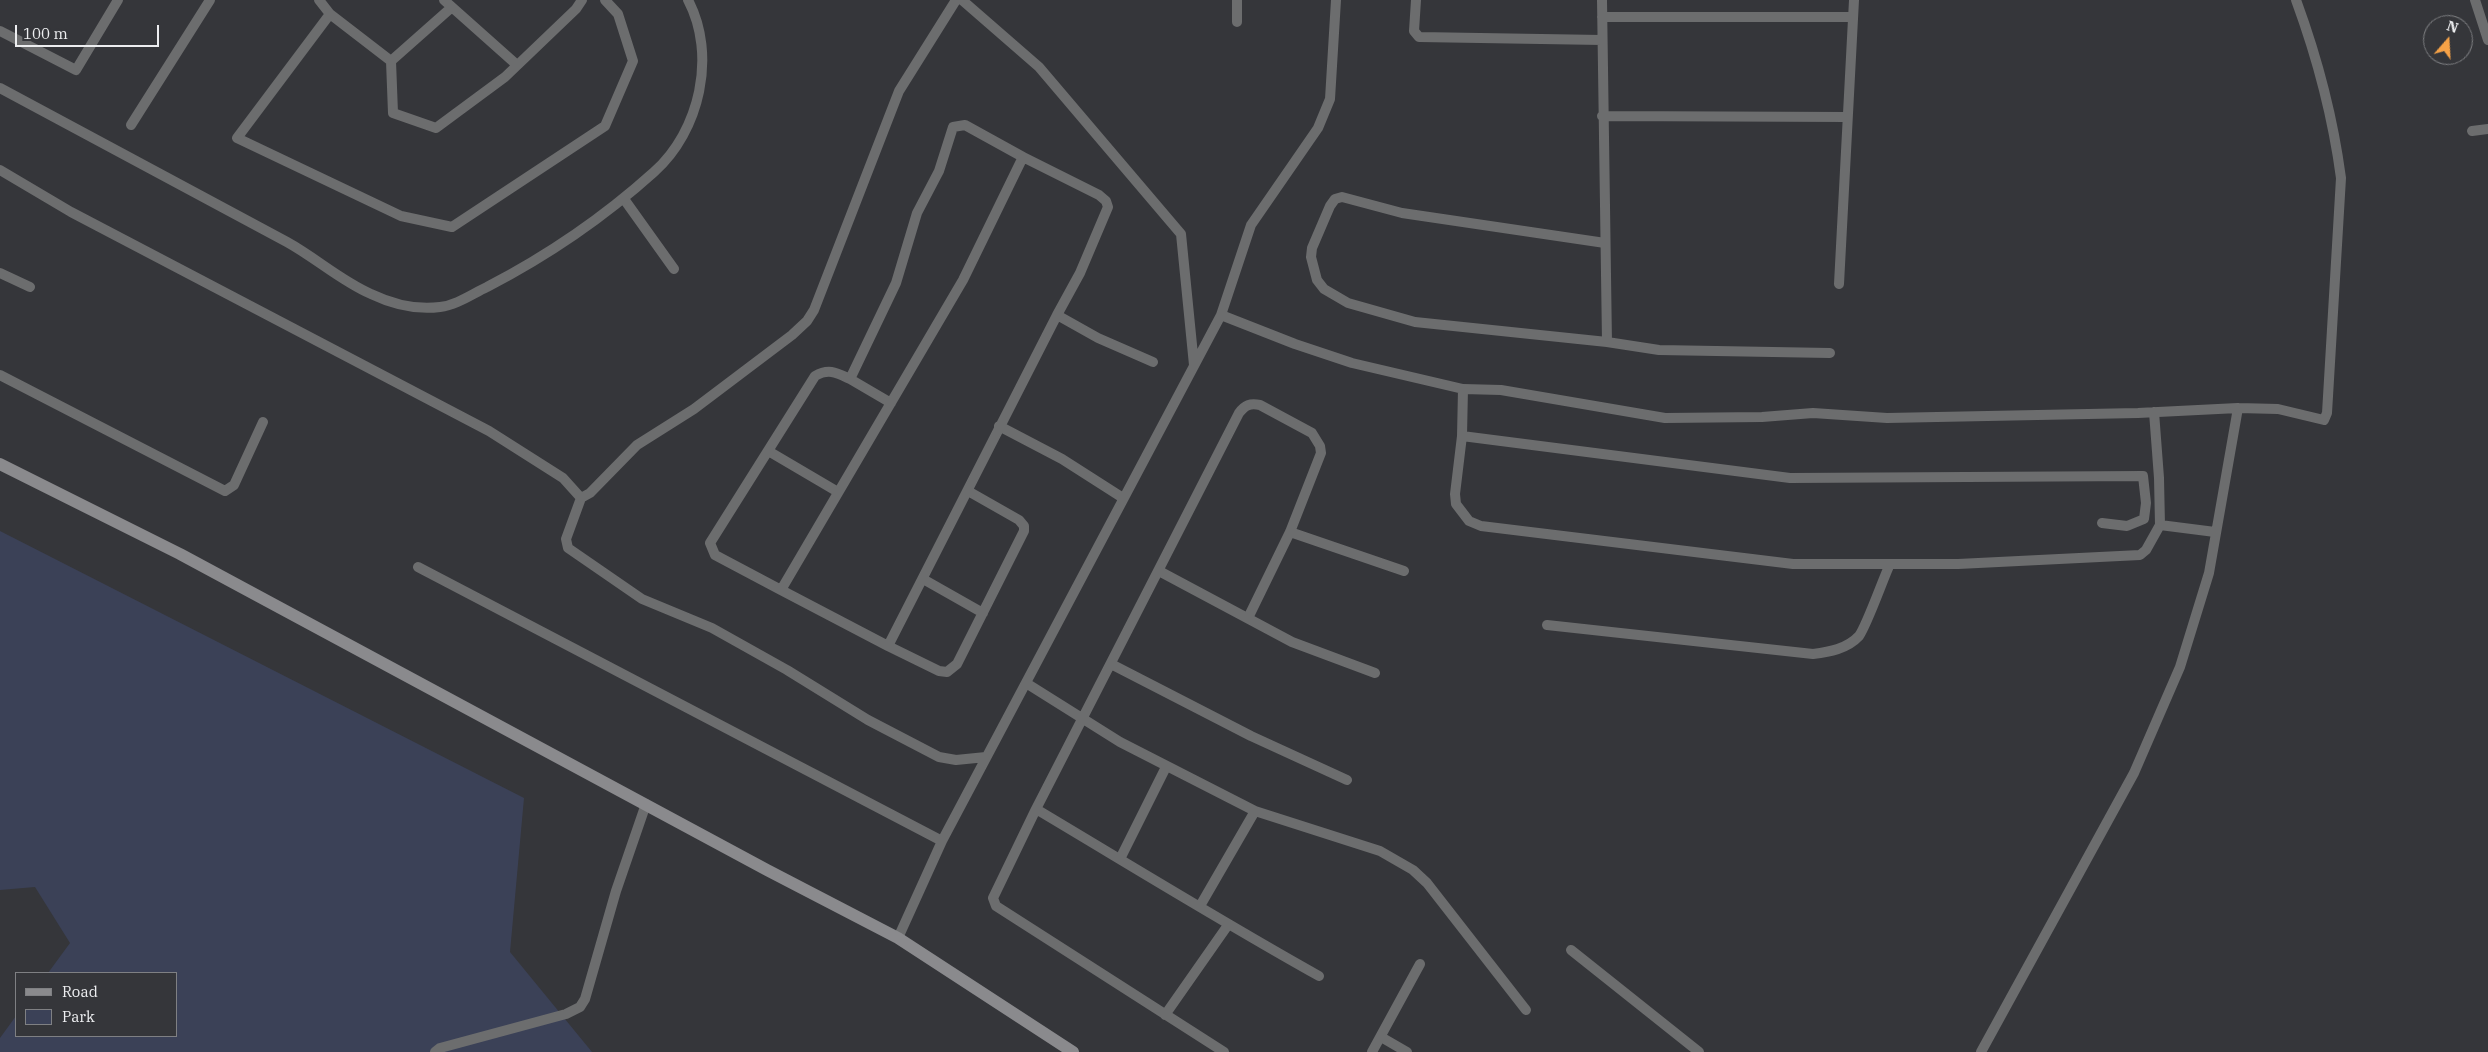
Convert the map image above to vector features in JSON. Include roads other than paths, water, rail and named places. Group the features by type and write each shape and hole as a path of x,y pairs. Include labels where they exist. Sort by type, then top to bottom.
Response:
{"main road":[{"path":"0,464 180,554 898,938 1073,1052"}],"street":[{"path":"0,31 76,70 118,0"},
{"path":"131,126 210,0"},
{"path":"319,0 330,14 391,61"},
{"path":"517,65 448,3 391,61 393,113 436,128 517,65 576,9 582,0"},
{"path":"330,14 236,138 401,216 452,227 605,126 633,61 618,14 605,0"},
{"path":"0,88 292,245 356,287 388,301 406,306 440,307 456,303 527,267 624,199 669,159 696,106 702,76 701,31 688,0"},
{"path":"956,0 898,91 814,310 807,321 792,335 694,408 637,445 590,493 581,498 566,539 568,548 642,599 712,628 787,670 868,720 939,757 956,760 986,756"},
{"path":"962,0 1039,67 1181,234 1194,365"},
{"path":"1237,0 1237,22"},
{"path":"898,938 942,841 986,756 1221,315 1251,225 1320,124 1330,99 1336,0"},
{"path":"1416,0 1414,31 1419,37 1602,40"},
{"path":"1602,0 1602,116 1607,342"},
{"path":"1839,284 1854,0"},
{"path":"1221,315 1295,344 1352,363 1463,389 1501,390 1666,418 1744,417 1813,413 1896,418 2278,408 2324,420 2327,413 2341,178 2338,153 2313,53 2296,0"},
{"path":"2475,0 2488,40"},
{"path":"1602,17 1853,17"},
{"path":"1602,116 1847,117"},
{"path":"850,379 896,283 918,213 939,171 953,128 965,125 1023,157 1099,195 1106,201 1108,208 1080,272 999,426 968,491 888,646"},
{"path":"2472,131 2488,129"},
{"path":"781,590 962,280 1023,157"},
{"path":"0,170 71,212 489,431 563,478 581,498"},
{"path":"1605,243 1402,213 1342,197 1335,199 1330,206 1312,248 1311,256 1317,280 1324,289 1348,303 1415,322 1607,342 1670,351 1830,353"},
{"path":"624,199 674,269"},
{"path":"0,273 30,287"},
{"path":"1057,315 1098,338 1153,362"},
{"path":"891,404 850,379 831,371 823,372 816,376 770,452 710,543 715,555 888,646 939,671 947,672 956,664 983,613 1022,538 1024,526 1018,520 968,491"},
{"path":"0,376 225,491 234,485 262,422"},
{"path":"1463,389 1462,436 1454,494 1456,504 1469,521 1481,526 1793,564 1958,564 2140,555 2146,550 2160,525 2154,412"},
{"path":"1224,1052 994,903 994,894 1239,413 1243,408 1252,404 1260,405 1312,433 1320,446 1320,461 1290,532 1248,618"},
{"path":"1981,1052 2144,754 2185,654 2209,572 2238,408"},
{"path":"999,426 1062,459 1122,498"},
{"path":"1462,436 1790,478 2143,476 2147,512 2144,519 2127,526 2102,523"},
{"path":"770,452 838,492"},
{"path":"2160,525 2215,532"},
{"path":"1290,532 1404,571"},
{"path":"1547,625 1813,654 1828,652 1845,646 1859,635 1890,564"},
{"path":"418,567 942,841"},
{"path":"1159,571 1304,648 1375,673"},
{"path":"923,579 983,613"},
{"path":"1111,664 1251,736 1347,780"},
{"path":"1026,683 1082,720 1166,768 1255,811 1380,851 1413,870 1426,883 1526,1010"},
{"path":"1120,859 1166,768"},
{"path":"435,1052 440,1048 566,1014 580,1007 586,999 616,892 646,804"},
{"path":"1036,809 1200,906 1228,925 1319,976"},
{"path":"1200,906 1255,811"},
{"path":"1165,1015 1228,925"},
{"path":"1571,950 1699,1052"},
{"path":"1372,1052 1382,1037 1420,964"},
{"path":"1382,1037 1407,1052"}]}
